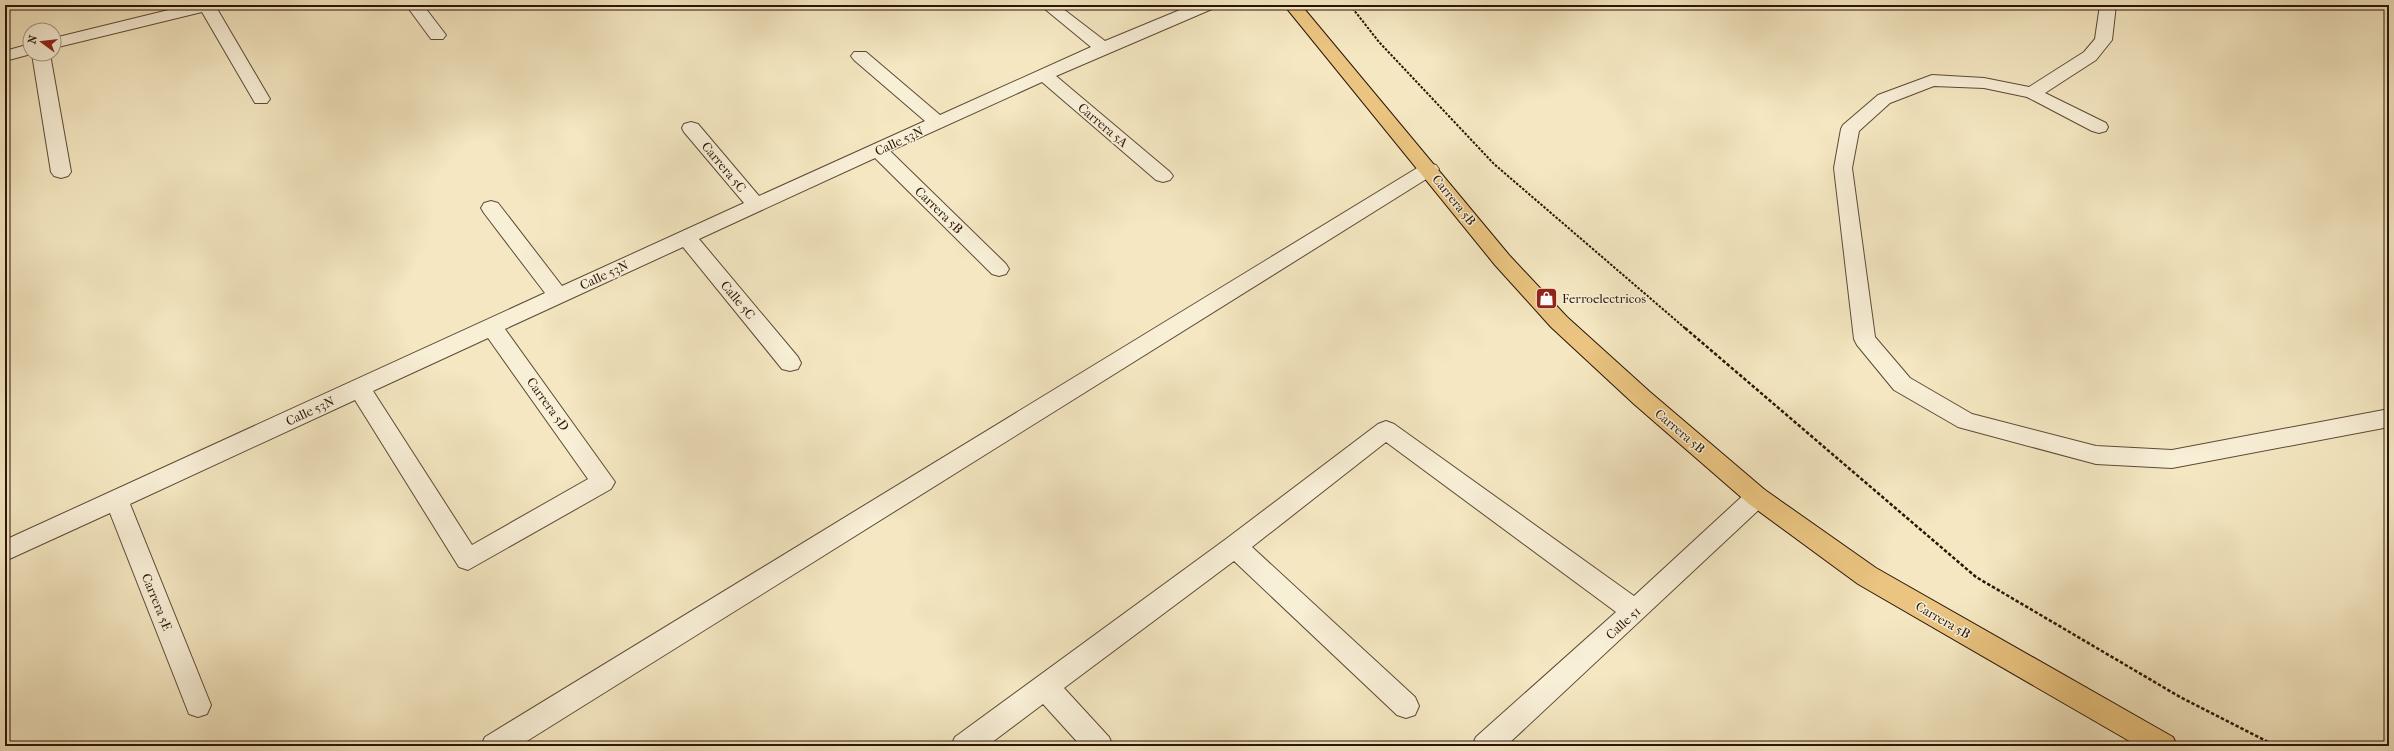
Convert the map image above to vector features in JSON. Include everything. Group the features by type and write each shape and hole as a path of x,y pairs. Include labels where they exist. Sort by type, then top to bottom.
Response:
{"main road":[{"name":"Carrera 5B","path":"1292,5 1429,169 1502,260 1560,322 1642,398 1757,497 1867,576 2163,746"}],"street":[{"path":"62,41 208,5 261,100"},
{"path":"414,5 437,35"},
{"path":"1048,5 1103,48"},
{"name":"Calle 53N","path":"5,551 686,237 1044,74 1206,5"},
{"path":"2032,93 2090,56 2103,40 2108,5"},
{"path":"5,56 22,51"},
{"path":"860,56 938,123"},
{"path":"43,62 61,172"},
{"name":"Carrera 5A","path":"1044,74 1163,176"},
{"path":"2099,126 2032,93 1984,83 1932,80 1884,98 1850,129 1843,168 1865,339 1902,384 1966,421 2096,455 2172,459 2389,418"},
{"name":"Carrera 5C","path":"691,128 756,205"},
{"name":"Carrera 5B","path":"878,150 999,269"},
{"path":"495,746 1429,169"},
{"path":"491,208 559,296"},
{"name":"Calle 5C","path":"686,237 790,363"},
{"name":"Carrera 5D","path":"360,388 468,560 603,482 492,327"},
{"path":"965,746 1235,546 1386,430 1588,579 1635,611"},
{"name":"Calle 51","path":"1486,746 1635,611 1757,497"},
{"name":"Carrera 5E","path":"117,500 198,705"},
{"path":"1235,546 1406,706"},
{"path":"1046,687 1099,746"}],"path":[{"path":"1350,5 1379,42 1494,164 1976,577 2180,697 2276,746"}],"place":[{"name":"Ferroelectricos","path":"1547,298"}]}
